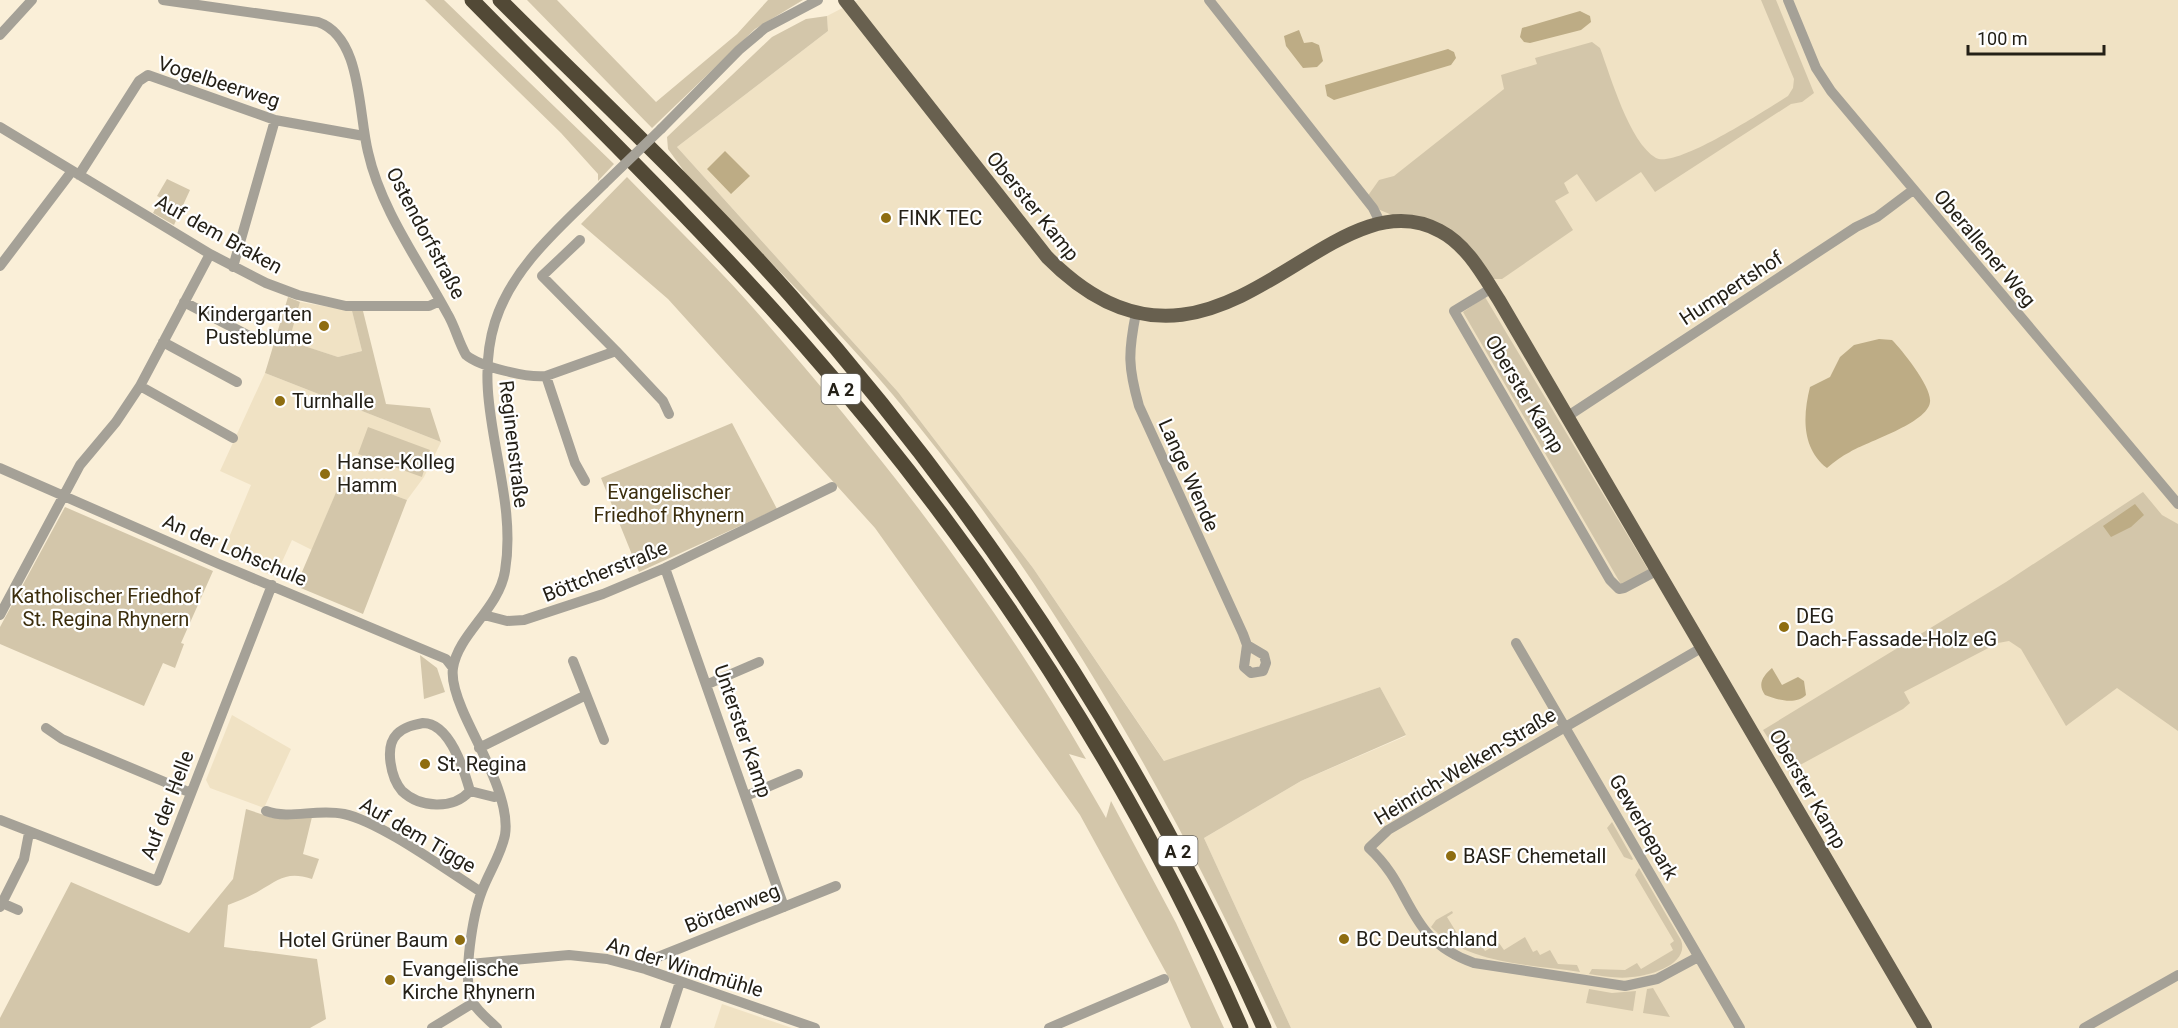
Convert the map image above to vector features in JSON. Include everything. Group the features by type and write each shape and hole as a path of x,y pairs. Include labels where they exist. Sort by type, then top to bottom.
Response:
{"highway":[{"name":"A 2","path":"472,0 742,277 807,347 935,506 1008,608 1103,759 1190,920 1241,1028"},
{"name":"A 2","path":"500,0 682,181 791,296 948,489 1081,680 1169,833 1264,1028"}],"main road":[{"name":"Oberster Kamp","path":"846,0 1047,258 1070,281 1091,295 1136,313 1179,316 1210,309 1244,294 1352,234 1381,224 1417,222 1442,231 1465,251 1492,288 1568,416 1925,1028"}],"street":[{"path":"0,35 32,0"},
{"name":"Ostendorfstraße","path":"163,0 327,25 346,44 351,58 364,136 377,186 440,301 466,355 526,376 546,376"},
{"name":"Reginenstraße","path":"453,668 467,638 502,586 507,550 503,492 488,401 487,364 495,321 520,274 547,241 756,36 780,19 818,0"},
{"path":"1209,0 1373,208 1381,224"},
{"name":"Oberallener Weg","path":"1788,0 1816,68 1827,87 2178,504"},
{"name":"Vogelbeerweg","path":"0,266 76,173 145,76 275,120 364,136"},
{"path":"233,267 275,120"},
{"name":"Auf dem Braken","path":"0,127 233,267 298,295 346,306 429,306 440,301"},
{"name":"Humpertshof","path":"1568,416 1856,227 1877,217 1913,190"},
{"path":"580,240 542,276 663,401 669,414"},
{"path":"0,615 80,465 116,422 140,386 210,254"},
{"name":"Oberster Kamp","path":"1492,288 1454,311 1610,580 1619,589 1624,588 1658,570"},
{"path":"184,302 253,338"},
{"name":"Lange Wende","path":"1136,313 1128,350 1129,370 1139,406 1247,645"},
{"path":"163,342 237,382"},
{"path":"585,481 575,463 546,376 616,351"},
{"path":"140,386 233,438"},
{"name":"An der Lohschule","path":"0,468 446,659 453,668"},
{"name":"Böttcherstraße","path":"484,615 507,621 552,613 665,568 832,487"},
{"name":"Unterster Kamp","path":"665,568 708,684 784,907"},
{"name":"Auf der Helle","path":"0,820 157,881 272,585"},
{"name":"Gewerbepark","path":"1516,644 1740,1028"},
{"name":"Heinrich-Welken-Straße","path":"1698,957 1657,979 1625,986 1474,963 1452,956 1420,927 1385,862 1369,848 1388,830 1702,647"},
{"path":"573,661 604,740"},
{"path":"708,684 759,662"},
{"path":"453,668 458,699 499,795 505,815 505,834 481,892 472,936 470,964 470,994 473,1003 497,1028"},
{"path":"479,748 586,695"},
{"path":"423,723 428,723 444,734 466,776 470,791 459,800 445,805 425,802 403,792 393,773 391,760 391,747 396,735 410,726 423,723"},
{"path":"46,728 62,739 191,793"},
{"path":"746,795 798,774"},
{"path":"470,791 494,797 499,795"},
{"name":"Auf dem Tigge","path":"266,811 285,815 327,811 352,816 379,829 481,892"},
{"path":"18,910 1,905 24,859 29,833"},
{"name":"Bördenweg","path":"645,969 653,960 836,886"},
{"name":"An der Windmühle","path":"470,964 569,955 607,959 645,969 815,1028"},
{"path":"2084,1028 2178,975"},
{"path":"1049,1028 1164,979"},
{"path":"665,1028 680,982"},
{"path":"432,1028 473,1003"}],"shaded area":[{"path":"858,0 2178,0 2178,1028 1291,1028 1204,838 1301,781 1406,736 1380,687 1165,762 1033,568 898,392 677,147 828,31 827,16"},
{"path":"1580,11 1590,16 1591,22 1581,30 1530,43 1524,42 1520,37 1522,28"},
{"path":"1299,30 1304,43 1312,42 1319,45 1323,61 1317,67 1303,68 1286,46 1284,36"},
{"path":"1448,49 1454,52 1456,58 1451,65 1334,100 1327,96 1325,85"},
{"path":"725,151 750,176 731,194 707,169"},
{"name":"Kindergarten Pusteblume","path":"300,302 352,311 362,351 338,357 288,341"},
{"path":"1879,339 1892,340 1915,369 1929,395 1930,402 1927,410 1908,424 1858,448 1827,468 1812,451 1808,441 1805,420 1810,387 1830,377 1840,357 1854,345"},
{"name":"Hanse-Kolleg Hamm","path":"265,373 441,442 424,477 407,500 343,476 312,550 292,540 275,577 222,554 251,485 220,471"},
{"path":"2135,504 2144,515 2131,527 2111,537 2103,526"},
{"path":"1772,668 1782,685 1798,677 1804,681 1806,695 1792,701 1765,695 1761,687 1762,680"},
{"path":"232,715 291,749 264,808 210,788 206,780"},
{"path":"722,1004 792,1028 714,1028"}],"green space":[{"path":"425,0 444,0 614,164 598,181 598,174 561,133"},
{"path":"527,0 557,0 656,102 737,34 768,0 803,0 755,29 652,128"},
{"path":"1761,0 1776,0 1814,93 1802,102 1791,104 1655,192 1641,172 1596,202 1577,174 1564,183 1569,193 1555,201 1573,230 1502,279 1493,279 1451,230 1421,217 1392,215 1380,210 1367,197 1379,180 1394,176 1504,89 1501,75 1537,64 1535,58 1592,42 1600,48 1629,124 1646,150 1656,158 1667,159 1701,147 1788,96 1793,88 1794,79"},
{"path":"827,16 828,31 677,147 898,392 1033,568 1164,761 1380,687 1406,735 1301,781 1204,838 1291,1028 1277,1028 1238,944 1152,779 1106,698 1057,619 1005,542 951,467 869,367 689,178 668,149 667,137 772,37 806,19"},
{"path":"627,177 730,282 807,370 935,530 975,586 1014,642 1086,759 1069,754 1106,818 1111,801 1176,923 1224,1028 1191,1028 1169,978 1080,815 875,528 668,299 581,224"},
{"path":"167,179 190,190 174,225 153,213 161,198 157,196"},
{"path":"288,297 300,302 289,341 338,357 362,351 352,311 363,311 386,404 430,408 441,442 265,373"},
{"path":"1485,297 1649,571 1622,586 1463,312"},
{"name":"Evangelischer Friedhof Rhynern","path":"732,423 777,509 639,572 601,478"},
{"path":"368,427 430,450 422,477 358,454"},
{"path":"343,476 407,500 363,614 296,586"},
{"path":"2143,492 2162,515 2178,524 2178,731 2117,688 2066,726 2021,649 2009,641 1998,643 1904,692 1910,703 1903,709 1789,771 1763,730 2006,582"},
{"name":"Katholischer Friedhof St. Regina Rhynern","path":"65,507 213,571 181,643 184,644 175,668 163,663 144,706 0,644 0,627"},
{"path":"420,655 437,668 445,692 424,699"},
{"path":"246,809 273,818 312,817 303,854 319,859 312,879 290,876 228,905 224,947 317,959 326,1019 310,1028 0,1028 0,1018 71,882 189,933 233,879"},
{"path":"1612,822 1632,860 1624,857 1607,828"},
{"path":"1639,868 1681,940 1680,956 1667,967 1640,976 1627,978 1589,974 1592,969 1625,970 1637,963 1641,969 1673,950 1670,944 1674,941 1635,875"},
{"path":"1452,911 1453,913 1447,917 1463,943 1470,939 1473,944 1479,941 1485,951 1499,943 1504,950 1525,937 1533,952 1537,950 1540,955 1550,950 1558,964 1577,965 1580,972 1501,961 1463,949 1446,940 1431,927 1436,920"},
{"path":"1653,988 1670,1017 1643,1013 1647,989"},
{"path":"1589,989 1612,993 1636,991 1633,1011 1586,1003"}],"place":[{"name":"FINK TEC","path":"886,218"},
{"name":"Kindergarten Pusteblume","path":"324,326"},
{"name":"Turnhalle","path":"280,401"},
{"name":"Hanse-Kolleg Hamm","path":"325,474"},
{"name":"DEG Dach-Fassade-Holz eG","path":"1784,627"},
{"name":"St. Regina","path":"425,764"},
{"name":"BASF Chemetall","path":"1451,856"},
{"name":"BC Deutschland","path":"1344,939"},
{"name":"Hotel Grüner Baum","path":"460,940"},
{"name":"Evangelische Kirche Rhynern","path":"390,980"}]}
